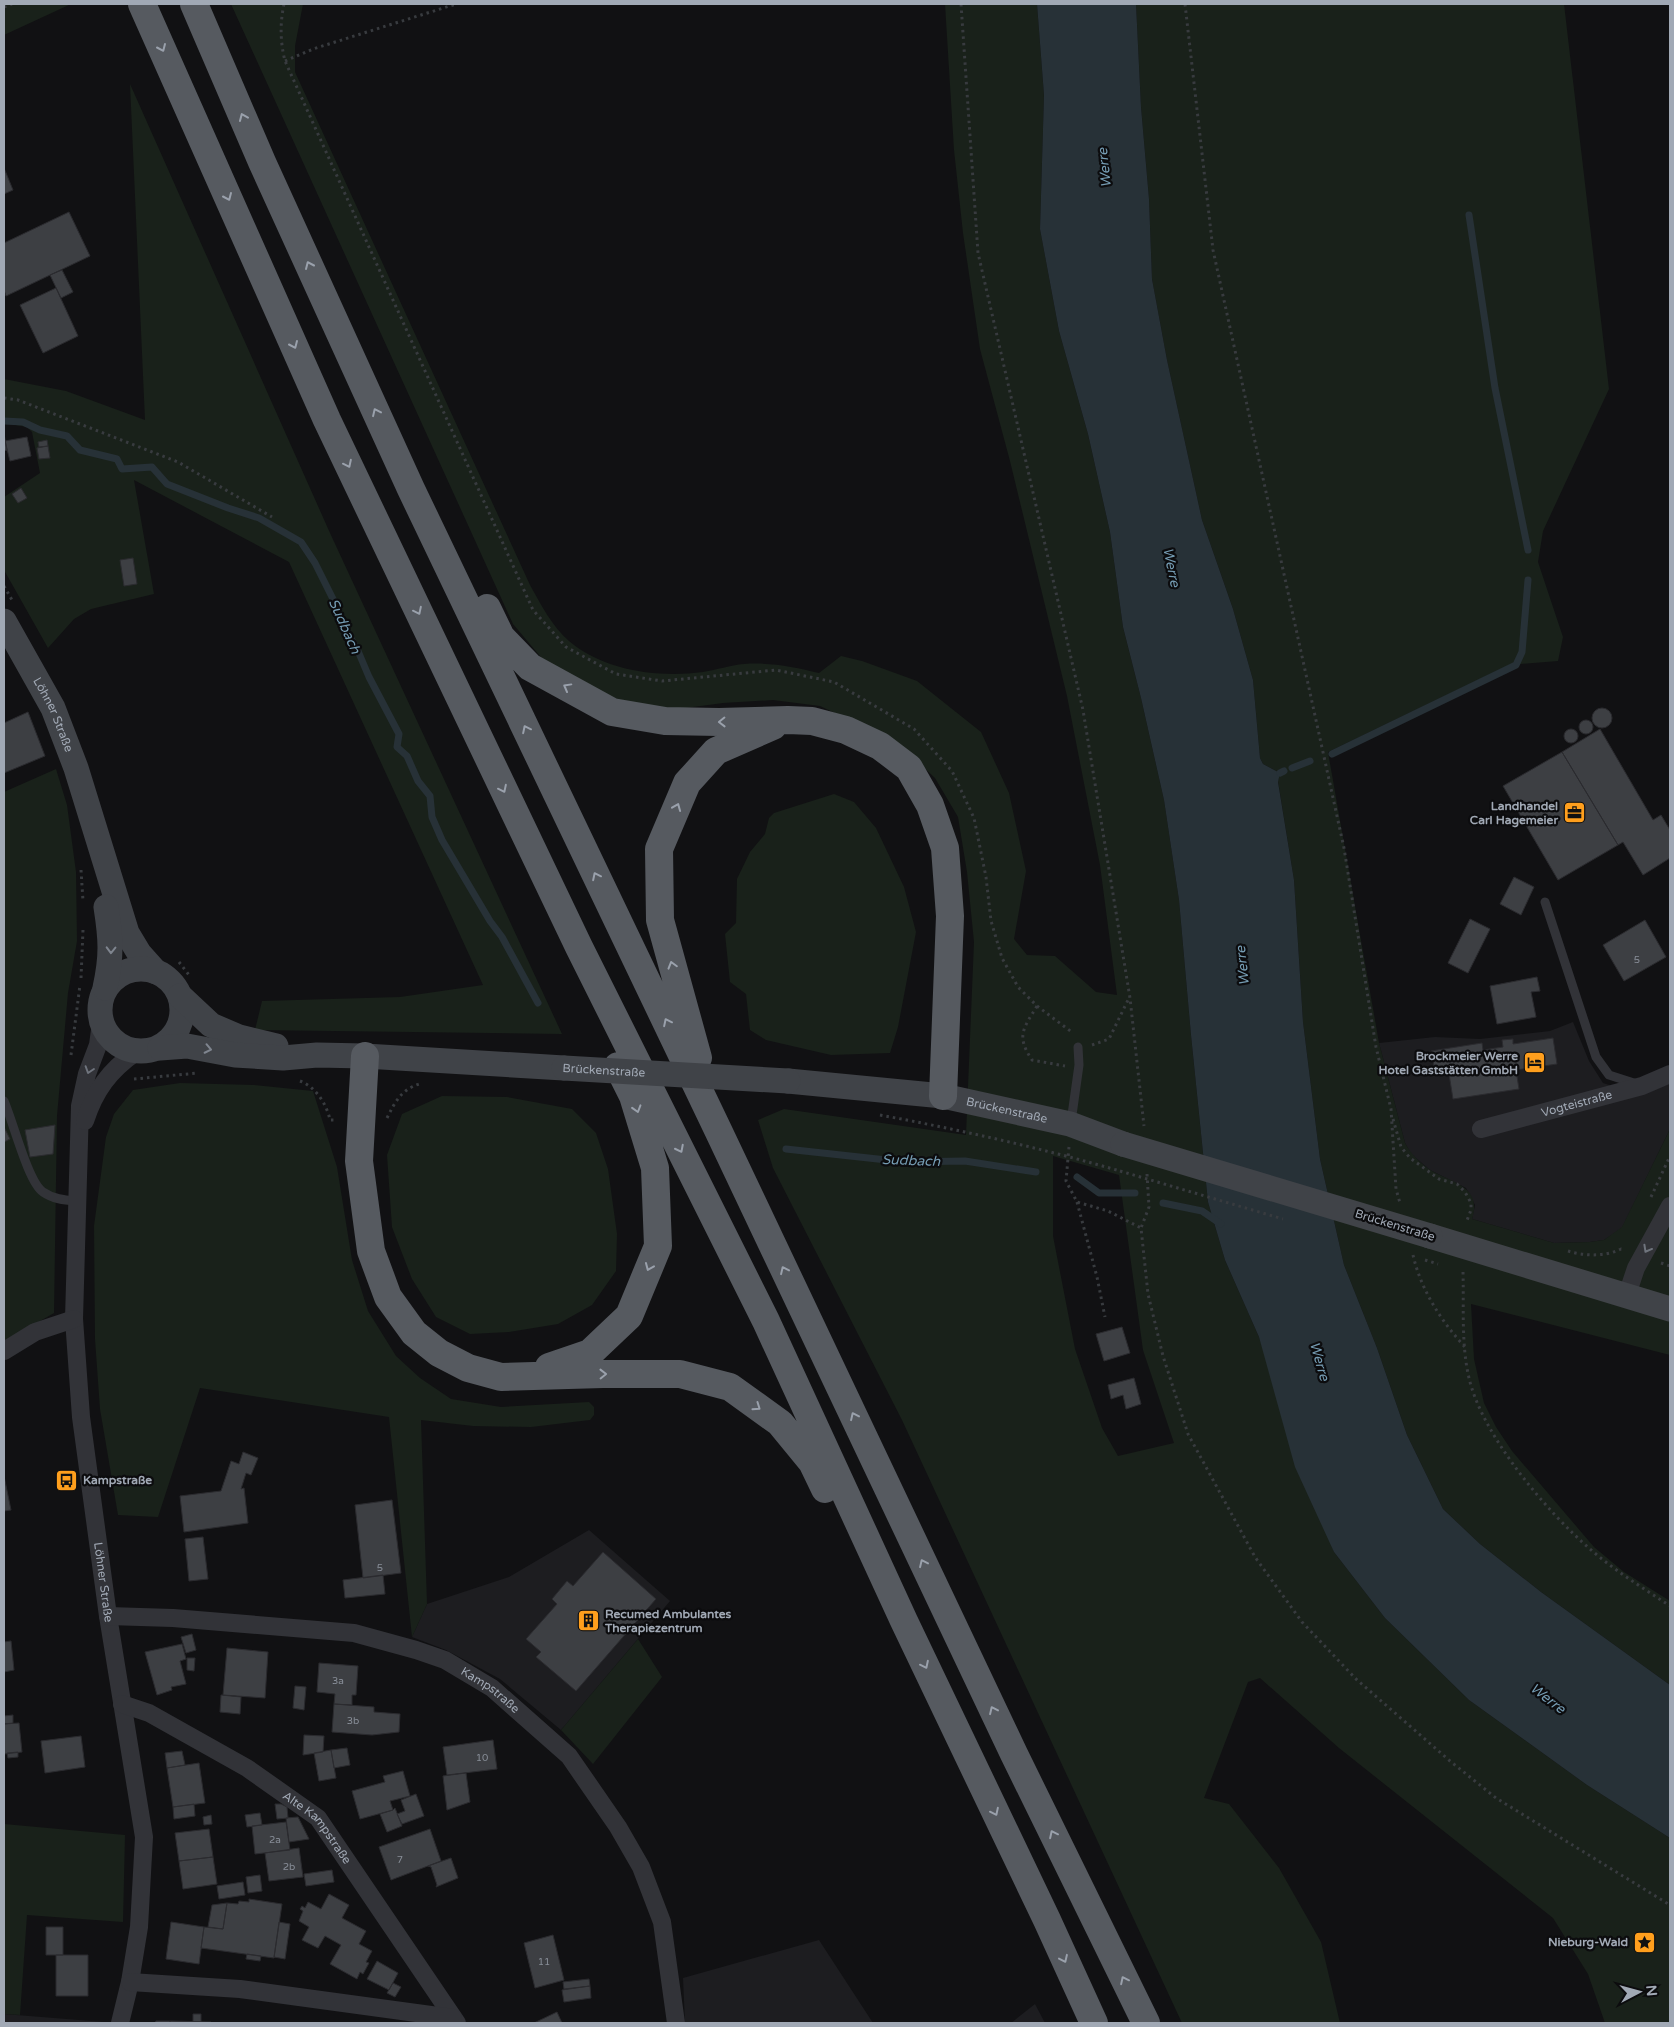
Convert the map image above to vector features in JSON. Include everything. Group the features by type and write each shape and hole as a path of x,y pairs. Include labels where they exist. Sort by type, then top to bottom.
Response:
{"highway":[{"path":"142,4 327,420 557,902 766,1321 904,1621 1094,2023"},
{"path":"194,4 262,162 411,488 1014,1754 1146,2023"},
{"path":"411,488 451,535 502,637 530,667 612,712 665,721 812,721 846,730 880,746 909,768 930,805 945,848 950,916 943,1096"},
{"path":"718,1130 660,920 659,849 687,783 716,751 788,720"},
{"path":"501,1377 558,1366 590,1353 629,1316 658,1246 655,1168 633,1096 563,950 557,902"},
{"path":"365,1056 359,1161 371,1251 388,1297 414,1333 439,1353 468,1368 501,1377 680,1374 730,1387 780,1423 812,1462 880,1602 904,1621"}],"main road":[{"name":"Löhner Straße","path":"4,621 53,708 76,768 89,816 127,933 138,953 167,966"},
{"name":"Löhner Straße","path":"89,816 111,938 111,963 105,988"},
{"path":"167,966 166,977 174,986 186,988 179,1026 169,1041 148,1050 125,1049 114,1043 106,1034 101,1023 100,1005 105,988 113,980 133,969 167,966"},
{"name":"Brückenstraße","path":"186,988 211,1025 239,1037 317,1055"},
{"name":"Brückenstraße","path":"148,1050 187,1046 234,1055 283,1058 317,1055 365,1056 788,1081 943,1096 1070,1124 1123,1144 1627,1295 1670,1305"}],"street":[{"name":"Löhner Straße","path":"101,1023 98,1045 87,1074 80,1106 74,1319 81,1417 108,1616 144,1837 139,1926 130,1982 120,2023"},
{"name":"Löhner Straße","path":"79,1138 88,1112 109,1074 122,1062 148,1050"},
{"name":"Vogteistraße","path":"1481,1129 1642,1086 1670,1074"},
{"path":"1627,1295 1636,1268 1670,1206"},
{"path":"4,1351 35,1332 74,1319"},
{"name":"Kampstraße","path":"108,1616 173,1618 354,1633 445,1660 492,1688 569,1756 618,1827 641,1867 662,1922 676,2023"},
{"name":"Alte Kampstraße","path":"122,1704 149,1713 248,1768 318,1818 455,2020"},
{"name":"Alte Kampstraße","path":"130,1982 240,1989 455,2020"}],"lane":[{"path":"1545,902 1596,1058 1609,1075 1642,1086"},
{"path":"1070,1124 1078,1065 1078,1048"},
{"path":"4,1101 11,1116 29,1175 41,1191 60,1200 76,1201"}],"path":[{"path":"4,7 12,4"},
{"path":"284,4 281,17 281,42 285,61 533,610 566,647 616,674 662,681 776,670 834,682 914,729 952,772 974,818 986,877 991,921 1002,958 1018,987 1037,1006 1073,1033 1078,1048 1099,1043 1109,1038 1130,998"},
{"path":"285,61 313,50 456,4"},
{"path":"961,4 978,253 1082,710 1130,998 1144,1128"},
{"path":"1185,4 1212,250 1344,848 1376,1047 1401,1147 1410,1158 1439,1179 1456,1184 1465,1192 1472,1203 1466,1223"},
{"path":"4,398 18,400 178,462 272,517"},
{"path":"81,868 83,904"},
{"path":"72,1049 82,973 83,929"},
{"path":"167,966 186,988"},
{"path":"1037,1006 1022,1029 1024,1048 1032,1060 1060,1066 1078,1065"},
{"path":"876,1115 944,1127 1068,1156 1288,1220"},
{"path":"1068,1156 1066,1181 1077,1202 1098,1277 1105,1317"},
{"path":"1147,1168 1149,1207 1141,1228 1150,1303 1163,1356 1188,1434 1255,1557 1302,1622 1356,1679 1450,1761 1496,1798 1670,1905"},
{"path":"1077,1202 1108,1211 1141,1228"},
{"path":"1457,1220 1475,1225"},
{"path":"1560,1249 1579,1254 1599,1254 1621,1249 1670,1266"},
{"path":"1410,1256 1438,1264"},
{"path":"1463,1272 1465,1347 1468,1378 1477,1405 1506,1454 1546,1504 1589,1549 1623,1576 1670,1606"}],"shaded area":[{"path":"4,4 71,4 4,35"},
{"path":"231,4 303,4 295,46 295,72 530,585 547,615 563,636 583,651 615,666 650,673 686,674 739,665 763,664 819,673 841,656 862,661 917,681 981,732 1009,793 1026,871 1014,939 1027,955 1055,956 1096,992 1117,995 1100,865 1067,696 1010,461 980,349 963,233 954,150 945,4 1037,4 1044,95 1040,229 1059,331 1088,434 1110,532 1123,627 1164,800 1179,900 1208,1202 1225,1260 1259,1337 1334,1552 1385,1618 1469,1700 1587,1785 1670,1838 1670,2023 1605,2023 1588,1974 1553,1918 1339,1748 1260,1678 1248,1682 1204,1798 1229,1804 1279,1868 1321,1942 1340,2023 1182,2023 902,1420 773,1168 758,1120 784,1109 966,1135 974,942 967,872 958,817 935,778 898,743 820,706 773,700 723,703 671,710 632,708 550,668 513,624","holes":["1053,1156 1119,1175 1143,1350 1174,1443 1118,1456 1102,1428 1075,1349 1053,1236"]},
{"path":"1136,4 1564,4 1609,389 1543,531 1538,562 1563,637 1558,661 1509,665 1328,752 1379,1043 1405,1143 1416,1158 1429,1169 1462,1186 1469,1192 1473,1199 1474,1208 1472,1219 1554,1243 1590,1242 1604,1240 1622,1227 1670,1129 1670,1355 1471,1304 1474,1359 1484,1403 1496,1427 1512,1451 1594,1547 1624,1572 1670,1601 1670,1685 1541,1592 1480,1544 1443,1509 1407,1435 1377,1348 1344,1265 1320,1159 1303,1022 1294,880 1278,781 1280,773 1263,764 1260,758 1253,680 1233,609 1202,520 1167,360 1152,279 1149,199 1141,107"},
{"path":"130,84 330,533 562,1034 255,1030 262,1001 400,997 483,985 289,562 134,480 154,594 91,609 74,619 48,648 4,570 4,497 40,473 32,432 27,427 4,423 4,379 66,391 145,420"},
{"path":"56,769 67,805 76,872 77,941 68,993 57,1116 54,1313 4,1342 4,792"},
{"path":"834,794 854,802 876,828 904,887 916,932 898,1027 890,1053 831,1055 766,1040 750,1030 746,994 730,982 725,934 736,923 737,879 750,852 765,834 769,818 774,813"},
{"path":"1573,1022 1589,1061 1603,1083 1637,1094 1670,1080 1670,1129 1622,1228 1604,1240 1554,1243 1472,1219 1475,1205 1466,1188 1430,1170 1411,1154 1405,1143 1379,1043 1435,1037 1480,1039 1550,1031"},
{"path":"180,1083 254,1085 313,1091 337,1167 352,1260 368,1311 396,1356 420,1378 451,1399 501,1407 589,1402 594,1407 594,1415 590,1420 531,1427 473,1426 421,1420 427,1604 412,1637 389,1417 200,1388 158,1517 118,1515 100,1409 95,1339 94,1226 106,1137 114,1114 133,1090"},
{"path":"442,1096 507,1097 572,1109 596,1133 608,1169 617,1234 616,1271 592,1305 558,1324 509,1332 470,1334 436,1317 412,1279 392,1227 387,1155 402,1114"},
{"path":"589,1530 670,1601 561,1730 500,1679 446,1650 412,1637 427,1604 509,1577"},
{"path":"638,1639 662,1677 593,1764 561,1730"},
{"path":"4,1824 125,1835 123,1922 27,1915 20,2015 4,2014"},
{"path":"819,1940 873,2023 685,2023 683,1978"},
{"path":"1035,2004 1045,2023 1011,2023 1021,2015"},
{"path":"4,2014 104,2022 104,2023 4,2023"}],"water":[{"name":"Werre","path":"1037,4 1136,4 1141,107 1149,199 1152,279 1167,360 1202,520 1233,609 1253,680 1260,758 1263,764 1280,773 1278,782 1294,880 1303,1022 1320,1159 1344,1265 1377,1348 1407,1435 1443,1509 1480,1544 1541,1592 1670,1685 1670,1838 1587,1785 1469,1700 1385,1618 1334,1552 1295,1467 1259,1337 1225,1260 1208,1202 1179,900 1164,800 1123,627 1110,532 1088,434 1059,331 1040,229 1044,95"}],"building":[{"path":"4,168 13,190 4,194"},
{"path":"69,212 90,256 6,296 4,290 4,243"},
{"path":"62,270 73,292 61,298 50,275"},
{"path":"56,288 78,336 43,353 20,305"},
{"path":"4,434 7,450 4,451"},
{"path":"27,437 31,456 10,461 5,441"},
{"path":"47,440 48,446 39,447 38,442"},
{"path":"48,446 50,458 39,459 37,448"},
{"path":"21,488 27,498 18,503 12,494"},
{"path":"133,558 137,584 124,586 120,560"},
{"path":"1602,708 1609,711 1612,718 1609,725 1602,728 1595,725 1592,718 1595,711"},
{"path":"28,712 45,756 4,773 4,723"},
{"path":"1583,720 1589,720 1593,727 1589,734 1583,734 1579,730 1579,724"},
{"path":"1568,729 1574,729 1578,736 1574,743 1568,743 1564,739 1564,733"},
{"path":"1600,729 1653,820 1661,815 1670,830 1670,858 1643,875 1623,842 1618,845 1562,752"},
{"path":"1562,752 1618,845 1558,880 1503,786"},
{"path":"1514,877 1534,887 1521,915 1500,904"},
{"path":"1470,919 1490,929 1468,973 1448,963"},
{"path":"1645,920 1666,957 1624,981 1603,945"},
{"path":"1537,977 1540,991 1531,992 1536,1017 1497,1024 1490,986"},
{"path":"1553,1038 1557,1064 1516,1070 1519,1089 1453,1099 1449,1074 1436,1076 1431,1051 1482,1043 1483,1050 1503,1047 1502,1040 1513,1039 1513,1044"},
{"path":"55,1125 53,1154 30,1157 25,1130"},
{"path":"4,1127 10,1139 4,1142"},
{"path":"1122,1327 1130,1353 1104,1361 1096,1334"},
{"path":"1134,1378 1141,1404 1126,1409 1123,1395 1111,1399 1108,1385"},
{"path":"243,1452 258,1458 251,1475 246,1473 241,1489 244,1488 248,1523 184,1532 180,1496 221,1491 231,1461 239,1464"},
{"path":"4,1476 11,1510 4,1511"},
{"path":"392,1500 401,1573 363,1578 355,1505"},
{"path":"203,1537 208,1579 189,1581 185,1539"},
{"name":"Recumed Ambulantes Therapiezentrum","path":"603,1552 656,1599 576,1691 536,1657 541,1652 526,1639 557,1604 552,1599 567,1581 573,1586"},
{"path":"383,1575 385,1594 345,1598 343,1580"},
{"path":"192,1634 196,1650 186,1653 181,1637"},
{"path":"11,1641 14,1670 4,1672 4,1642"},
{"path":"182,1644 186,1659 180,1661 186,1684 171,1687 172,1690 157,1695 145,1652"},
{"path":"227,1648 268,1652 265,1698 223,1695"},
{"path":"187,1658 195,1658 194,1671 187,1670"},
{"path":"319,1663 358,1666 356,1695 352,1695 352,1705 334,1704 335,1694 317,1692"},
{"path":"295,1686 306,1687 304,1710 293,1708"},
{"path":"221,1695 241,1697 240,1714 220,1712"},
{"path":"334,1704 374,1707 374,1712 400,1714 399,1732 372,1735 332,1732"},
{"path":"13,1715 13,1723 4,1724 4,1716"},
{"path":"19,1723 22,1752 4,1754 4,1724"},
{"path":"304,1735 324,1736 323,1752 303,1755"},
{"path":"81,1736 85,1767 45,1773 41,1741"},
{"path":"493,1740 497,1769 447,1775 443,1747"},
{"path":"347,1748 350,1765 334,1768 331,1750"},
{"path":"331,1750 336,1778 319,1781 314,1753"},
{"path":"182,1751 185,1765 167,1768 165,1753"},
{"path":"18,1752 18,1757 8,1758 7,1753"},
{"path":"199,1763 205,1803 173,1807 167,1768"},
{"path":"403,1771 410,1796 390,1801 393,1810 360,1819 352,1791 385,1782 383,1776"},
{"path":"466,1773 470,1802 447,1810 443,1776"},
{"path":"416,1794 424,1816 402,1824 397,1814 405,1811 401,1800"},
{"path":"194,1804 195,1816 174,1819 173,1807"},
{"path":"275,1804 287,1807 288,1818 277,1819"},
{"path":"395,1808 402,1826 387,1832 380,1814"},
{"path":"260,1813 262,1825 247,1827 245,1815"},
{"path":"211,1815 212,1824 204,1825 203,1817"},
{"path":"298,1817 309,1839 289,1842 286,1818"},
{"path":"286,1822 290,1850 255,1854 252,1826"},
{"path":"209,1829 213,1857 179,1861 175,1833"},
{"path":"430,1829 441,1861 391,1880 379,1847"},
{"path":"299,1848 303,1877 269,1881 265,1853"},
{"path":"213,1857 217,1884 183,1889 179,1861"},
{"path":"451,1858 458,1878 436,1887 431,1867 428,1866"},
{"path":"332,1870 334,1882 306,1886 304,1874"},
{"path":"260,1875 262,1891 248,1893 246,1877"},
{"path":"243,1882 245,1895 219,1899 217,1886"},
{"path":"329,1894 349,1905 342,1918 366,1931 359,1944 372,1951 366,1962 369,1963 363,1974 360,1972 357,1979 330,1964 341,1945 325,1936 318,1948 302,1940 309,1927 299,1921 303,1911 300,1909 302,1906 305,1908 308,1902 321,1909"},
{"path":"249,1899 282,1904 274,1958 201,1948 204,1927 223,1929 227,1903 249,1902"},
{"path":"227,1903 223,1929 208,1927 212,1905"},
{"path":"171,1922 204,1927 199,1964 166,1959"},
{"path":"279,1922 290,1924 285,1959 274,1957"},
{"path":"46,1927 63,1927 63,1955 46,1955"},
{"path":"553,1935 564,1980 535,1988 524,1943"},
{"path":"247,1954 261,1956 260,1961 246,1959"},
{"path":"56,1955 88,1955 88,1996 56,1996"},
{"path":"377,1961 398,1973 389,1990 367,1979"},
{"path":"589,1979 590,1986 564,1989 563,1982"},
{"path":"393,1983 401,1987 395,1997 387,1993"},
{"path":"590,1986 591,1998 564,2002 562,1990"},
{"path":"557,2012 562,2023 534,2023"},
{"path":"193,2014 201,2014 201,2022 193,2022"},
{"path":"156,2021 170,2021 170,2023 155,2023"},
{"path":"170,2021 211,2022 211,2023 170,2023"}],"waterway":[{"path":"1469,215 1495,388 1528,550"},
{"name":"Sudbach","path":"4,421 23,422 40,430 67,436 80,450 117,459 122,469 152,467 167,484 259,518 301,542 315,563 336,605 340,619 399,734 397,747 407,756 418,781 430,796 432,817 442,840 490,921 502,937 538,1003"},
{"path":"1332,754 1516,665 1522,652 1528,580"},
{"path":"1292,768 1310,761"},
{"path":"1280,773 1284,771"},
{"name":"Sudbach","path":"786,1149 905,1162 965,1161 1036,1172"},
{"name":"Sudbach","path":"1077,1177 1099,1193 1135,1193"},
{"name":"Sudbach","path":"1163,1203 1202,1211 1221,1224"}],"place":[{"name":"Landhandel Carl Hagemeier","path":"1574,813"},
{"name":"Brockmeier Werre Hotel Gaststätten GmbH","path":"1534,1063"},
{"name":"Kampstraße","path":"67,1480"},
{"name":"Recumed Ambulantes Therapiezentrum","path":"589,1621"},
{"name":"Nieburg-Wald","path":"1644,1942"}]}
